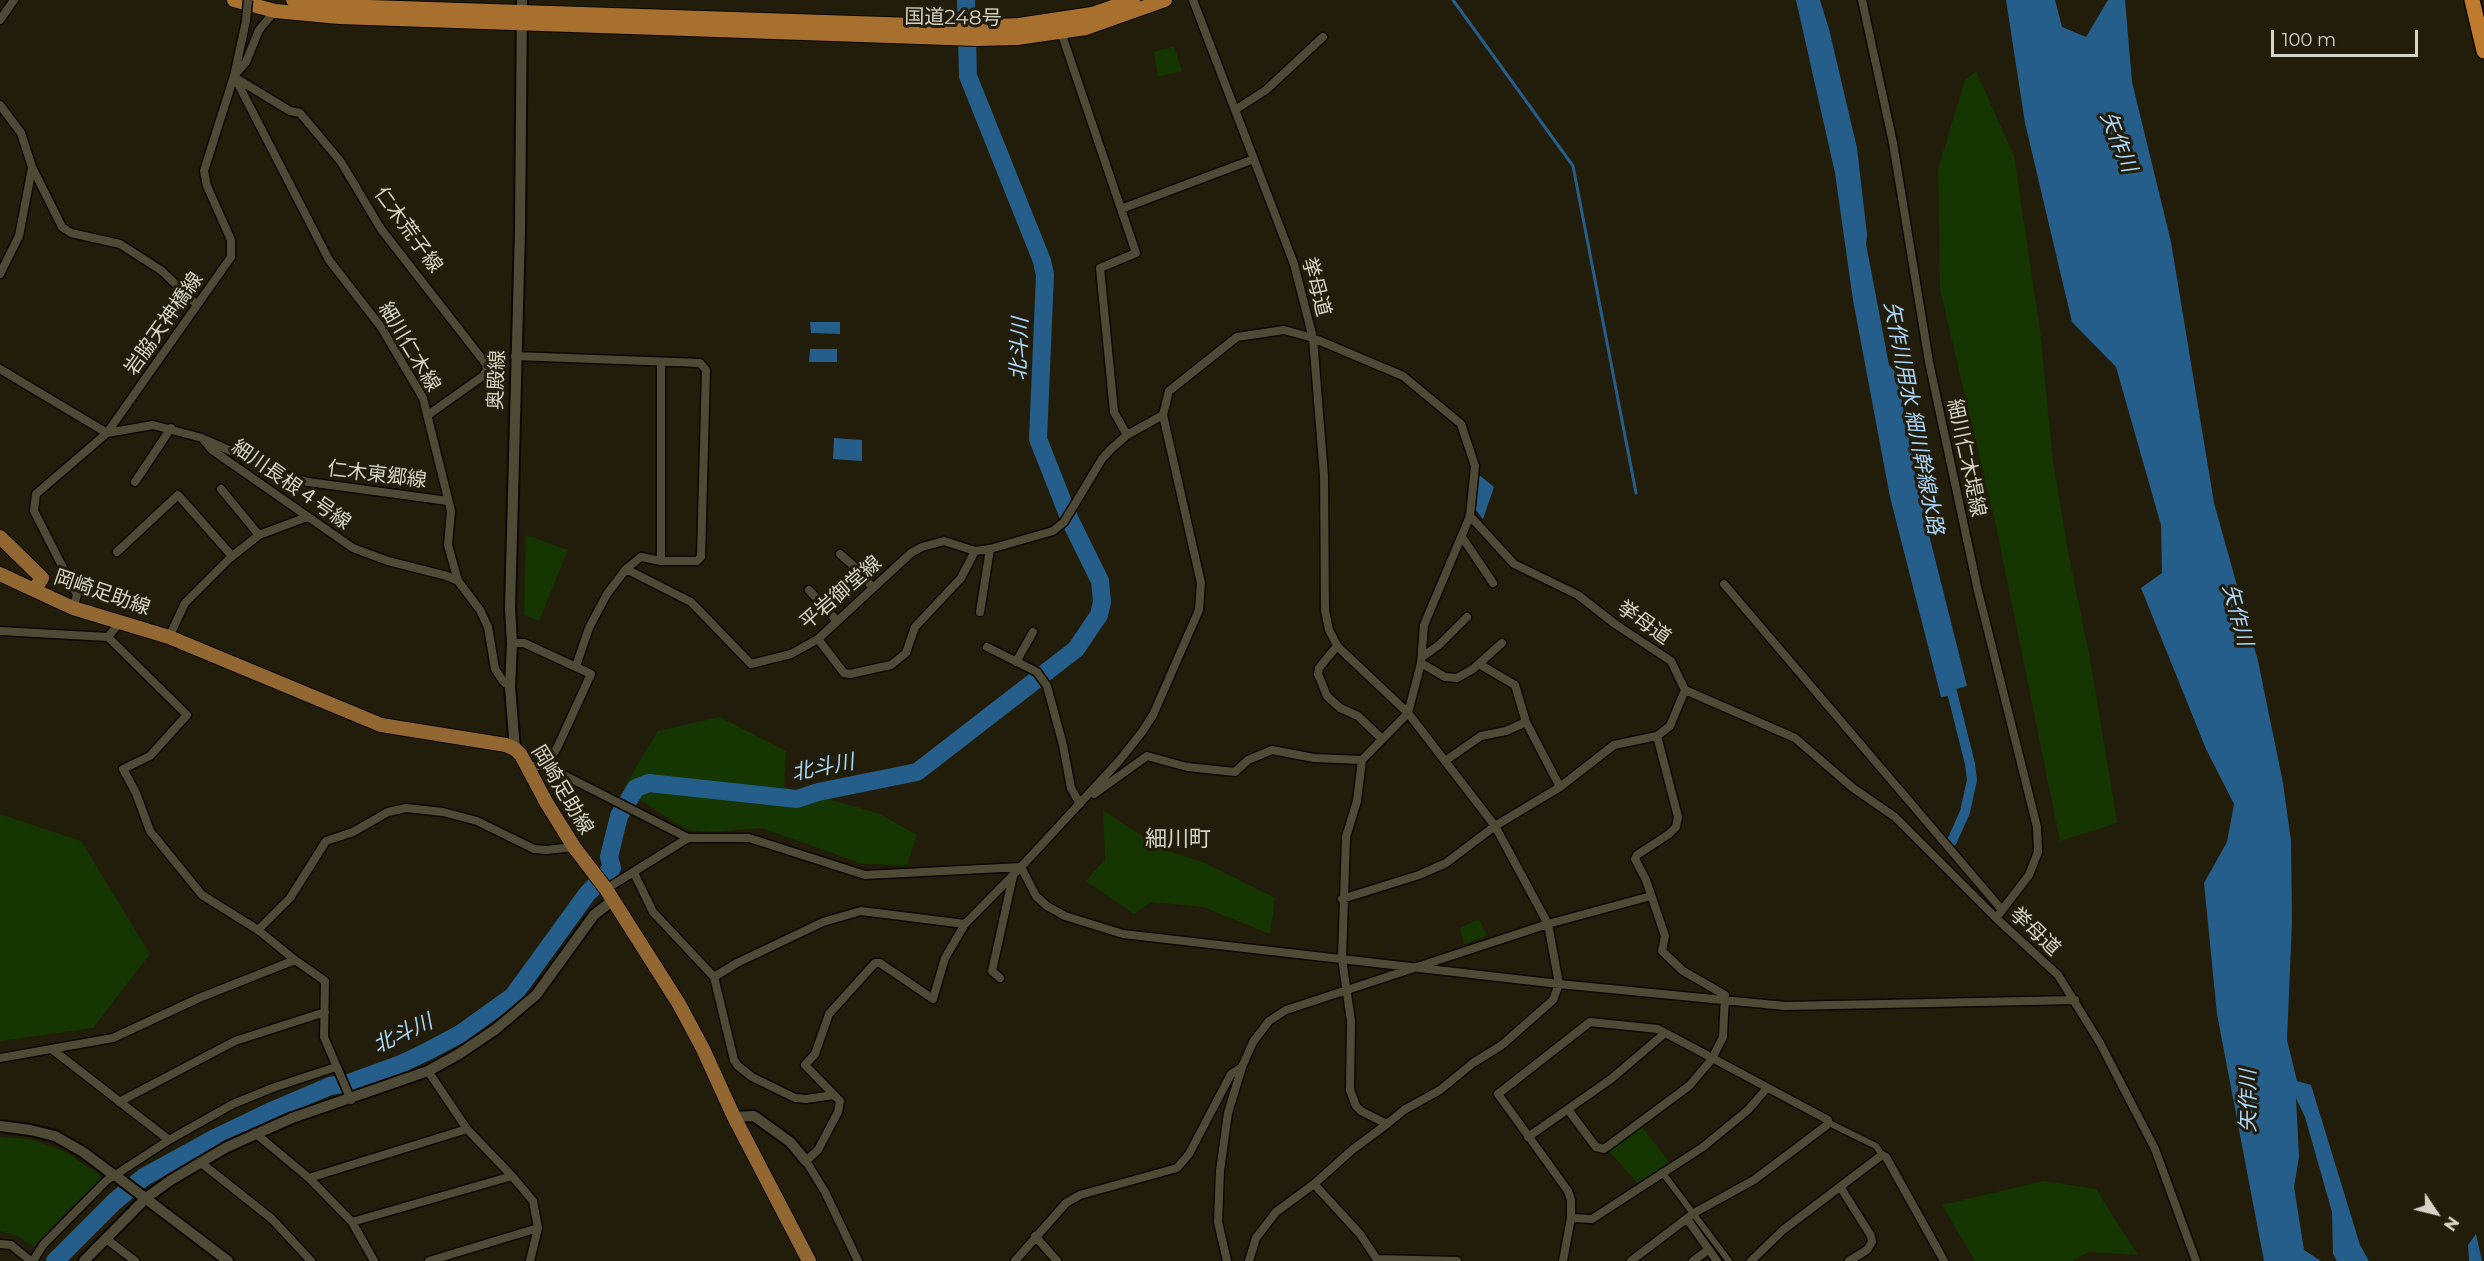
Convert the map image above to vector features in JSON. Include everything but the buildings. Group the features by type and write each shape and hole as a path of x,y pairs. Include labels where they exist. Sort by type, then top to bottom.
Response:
{"highway":[{"name":"国道248号","path":"234,0 275,11 339,17 521,12"},
{"name":"国道248号","path":"293,0 339,6 394,4 977,33 1017,38 1086,28 1165,0"},
{"name":"国道248号","path":"977,33 1092,14 1133,0"},
{"path":"2472,0 2484,51"}],"main road":[{"name":"岡崎足助線","path":"0,537 42,578 34,590"},
{"name":"岡崎足助線","path":"0,574 74,608 169,637 381,725 506,745 515,749 521,755 574,847 605,888 679,1004 703,1049 734,1117 809,1261"}],"street":[{"path":"0,20 14,0"},
{"name":"岩脇天神橋線","path":"74,608 77,595 34,511 36,494 107,433 231,256 231,240 207,186 204,171 234,76 249,0"},
{"name":"挙母道","path":"1193,0 1294,264 1313,338 1403,376 1461,424 1475,466 1470,516 1514,564 1578,595 1615,624 1671,661 1685,690 1795,738 1853,788 1895,817 1999,914 2058,975 2100,1043 2154,1149 2196,1261"},
{"name":"細川仁木堤線","path":"1862,0 1893,143 1934,384 1978,591 2037,827 2038,852 2029,875 1999,914"},
{"path":"234,76 246,62 259,30 275,11"},
{"name":"奥殿線","path":"515,749 510,687 511,554 520,222 521,12"},
{"path":"1061,32 1136,253 1100,268 1114,412 1126,435 1163,415"},
{"path":"1235,110 1266,90 1323,37"},
{"name":"細川仁木線","path":"234,76 329,260 381,327 423,398 451,511 448,545 458,581 480,610 488,627 495,669 510,687"},
{"name":"仁木荒子線","path":"234,76 290,111 300,113 341,162 381,229 486,364 483,376 428,415"},
{"path":"0,105 21,133 32,167 62,227 70,233 120,244 162,271 196,304"},
{"path":"1121,209 1254,159"},
{"path":"0,274 19,236 32,167"},
{"path":"806,1161 818,1150 838,1112 840,1101 805,1065 815,1053 829,1014 875,963 880,963 933,999 945,958 965,924 1119,761 1154,715 1199,610 1201,583 1163,415 1169,391 1238,337 1284,330 1313,338 1324,476 1325,610 1329,630 1337,646 1408,714 1496,826 1548,924 1559,984 1553,1000 1502,1045 1473,1063 1440,1090 1404,1110 1352,1150 1266,1223 1256,1238 1250,1261"},
{"path":"515,356 662,364 700,363 706,370 701,557 697,561 661,561 641,557 626,569 607,594 589,628 576,666"},
{"path":"661,561 662,364"},
{"path":"0,369 107,433"},
{"name":"細川長根４号線","path":"107,433 153,425 202,438 212,450 360,552 458,581"},
{"path":"135,482 171,428"},
{"name":"平岩御堂線","path":"626,569 691,602 751,664 791,654 818,639 911,553 922,547 944,541 975,551 1053,531 1064,522 1102,459 1126,435"},
{"name":"仁木東郷線","path":"202,438 292,478 448,501"},
{"path":"221,489 259,535"},
{"path":"117,552 178,495 232,556"},
{"path":"1387,1124 1361,1111 1356,1106 1350,1090 1351,1021 1342,959 1342,899 1346,837 1357,801 1362,760 1408,714 1421,660 1424,625 1470,516"},
{"path":"169,637 185,603 199,586 232,556 259,535 307,517"},
{"path":"1462,537 1493,584"},
{"path":"980,612 990,549"},
{"path":"818,639 844,673 850,674 891,665 906,653 915,627 961,578 975,551"},
{"path":"840,554 873,588"},
{"path":"1724,584 1999,914"},
{"path":"809,590 837,621"},
{"path":"1421,660 1467,617"},
{"path":"108,637 120,622"},
{"path":"0,631 108,637 187,715 150,756 123,769 136,793 150,831 202,895 258,930 325,981 324,1037 350,1097"},
{"path":"1016,662 1034,633"},
{"path":"512,643 524,643 589,672 590,676 558,746 546,766"},
{"path":"1421,660 1452,680 1464,675 1479,664 1502,643"},
{"path":"1337,646 1319,668 1318,674 1327,696 1340,708 1358,716 1382,739"},
{"path":"987,647 1037,672 1047,686 1063,745 1071,788 1079,804"},
{"path":"1479,664 1515,685 1526,722 1560,787"},
{"path":"1342,899 1419,875 1446,863 1496,826 1560,787 1614,745 1657,736 1670,726 1685,690"},
{"path":"1445,761 1481,736 1506,731 1526,722"},
{"path":"1569,1110 1596,1147 1604,1149 1689,1086 1712,1059 1723,1037 1725,995 1683,970 1662,951 1665,936 1646,880 1635,859 1637,855 1676,827 1678,817 1657,736"},
{"path":"1079,804 1147,756 1187,767 1235,772 1248,760 1272,750 1314,759 1362,760"},
{"path":"526,766 546,766 688,838 749,838 865,875 1021,867"},
{"path":"258,930 290,898 327,841 353,832 388,812 406,808 443,812 477,820 534,849 574,847"},
{"path":"84,1261 143,1197 200,1162 255,1133 292,1118 428,1071 459,1054 496,1029 536,995 594,915 605,888 634,873 688,838"},
{"path":"1021,867 1036,896 1047,906 1065,916 1123,934 1420,966 1559,984 1785,1006 2075,1000"},
{"path":"634,873 653,912 714,977 734,1060 738,1066 752,1077 795,1098 806,1099 834,1095"},
{"path":"1000,978 992,971 1013,875"},
{"path":"1227,1261 1218,1222 1220,1171 1228,1113 1242,1067 1262,1028 1278,1014 1548,924 1651,896"},
{"path":"714,977 737,963 823,922 861,911 965,924"},
{"path":"0,1058 113,1038 199,998 295,960"},
{"path":"119,1102 235,1041 325,1012"},
{"path":"1563,1261 1571,1218 1569,1191 1499,1097 1499,1090 1593,1021 1655,1028 1828,1120 1829,1123 1876,1146 1886,1157 1944,1261"},
{"path":"1528,1137 1611,1079 1665,1033"},
{"path":"53,1050 169,1140"},
{"path":"1015,1261 1066,1203 1080,1195 1177,1168 1189,1154 1231,1074 1242,1067"},
{"path":"0,1244 11,1245 32,1261 43,1245 106,1181 118,1178 169,1140 233,1104 275,1087 338,1071"},
{"path":"428,1071 467,1129 513,1176 533,1201 538,1228 530,1261"},
{"path":"1571,1218 1592,1219 1728,1128 1767,1088"},
{"path":"734,1117 754,1116 789,1142 806,1161 825,1192 858,1261"},
{"path":"1631,1261 1690,1216 1754,1180 1829,1123"},
{"path":"0,1126 56,1136 83,1152 228,1261"},
{"path":"309,1178 467,1129"},
{"path":"255,1133 309,1178 352,1222 374,1261"},
{"path":"1751,1261 1784,1230 1882,1155"},
{"path":"200,1162 272,1219 311,1261"},
{"path":"1662,1172 1708,1250 1717,1261"},
{"path":"352,1222 513,1176"},
{"path":"1314,1184 1360,1234 1378,1260 1457,1261"},
{"path":"1841,1188 1871,1236 1872,1242 1867,1250 1849,1261"},
{"path":"1690,1216 1729,1261"},
{"path":"429,1261 538,1228"},
{"path":"1035,1236 1057,1261"},
{"path":"105,1238 135,1261"},
{"path":"1693,1261 1708,1250"}],"green space":[{"path":"1174,46 1182,71 1158,77 1154,52"},
{"path":"1976,71 2014,156 2040,330 2053,462 2091,664 2117,823 2060,841 1996,526 1940,290 1938,169 1965,80"},
{"path":"526,535 568,550 539,621 524,615"},
{"path":"720,717 786,751 784,787 878,813 917,835 907,865 863,864 762,828 711,832 687,830 623,789 658,731"},
{"path":"1103,810 1160,848 1205,863 1275,898 1270,934 1203,907 1151,902 1134,914 1086,881 1105,859"},
{"path":"0,814 81,841 150,954 93,1028 0,1041"},
{"path":"1479,919 1487,936 1464,944 1460,928"},
{"path":"1642,1127 1670,1163 1639,1185 1609,1151"},
{"path":"0,1137 31,1139 66,1152 99,1174 101,1179 34,1247 18,1236 0,1231"},
{"path":"2043,1181 2096,1189 2138,1255 2089,1252 2072,1261 1975,1261 1942,1205"}],"water":[{"name":"矢作川用水 細川幹線水路","path":"1796,0 1820,0 1857,148 1867,235 1866,244 1889,365 1897,374 1918,491 1967,686 1956,689 1958,700 1950,702 1948,696 1941,697 1890,497 1853,300 1835,173"},
{"name":"矢作川","path":"2006,0 2055,0 2062,27 2086,37 2108,0 2125,0 2132,82 2171,242 2214,503 2258,661 2283,783 2291,841 2292,921 2287,1040 2297,1081 2311,1085 2360,1245 2369,1261 2337,1261 2333,1254 2332,1212 2305,1117 2296,1098 2299,1157 2294,1187 2304,1250 2321,1261 2264,1261 2217,1014 2204,883 2227,842 2234,804 2206,749 2141,588 2162,573 2161,525 2116,367 2072,322 2025,123"},
{"path":"810,322 840,322 840,334 811,333"},
{"path":"810,349 837,349 837,362 809,362"},
{"path":"834,438 862,440 862,461 833,459"},
{"path":"1478,474 1494,487 1483,519 1475,509"},
{"path":"2476,1234 2482,1261 2469,1261 2468,1245"}],"waterway":[{"name":"北斗川","path":"55,1261 115,1201 144,1177 217,1137 269,1112 330,1086 349,1083 401,1064 428,1051 460,1034 513,996 587,894 612,868 609,857 619,816 636,788 649,783 797,799 818,792 917,772 1076,649 1099,615 1102,602 1100,581 1070,520 1038,439 1045,275 1042,261 968,76 966,0"},
{"path":"1453,0 1573,166 1636,493"},
{"name":"矢作川用水 細川幹線水路","path":"1951,688 1972,780 1965,812 1952,841"}],"district":[{"name":"細川町","path":"1178,840"}]}
